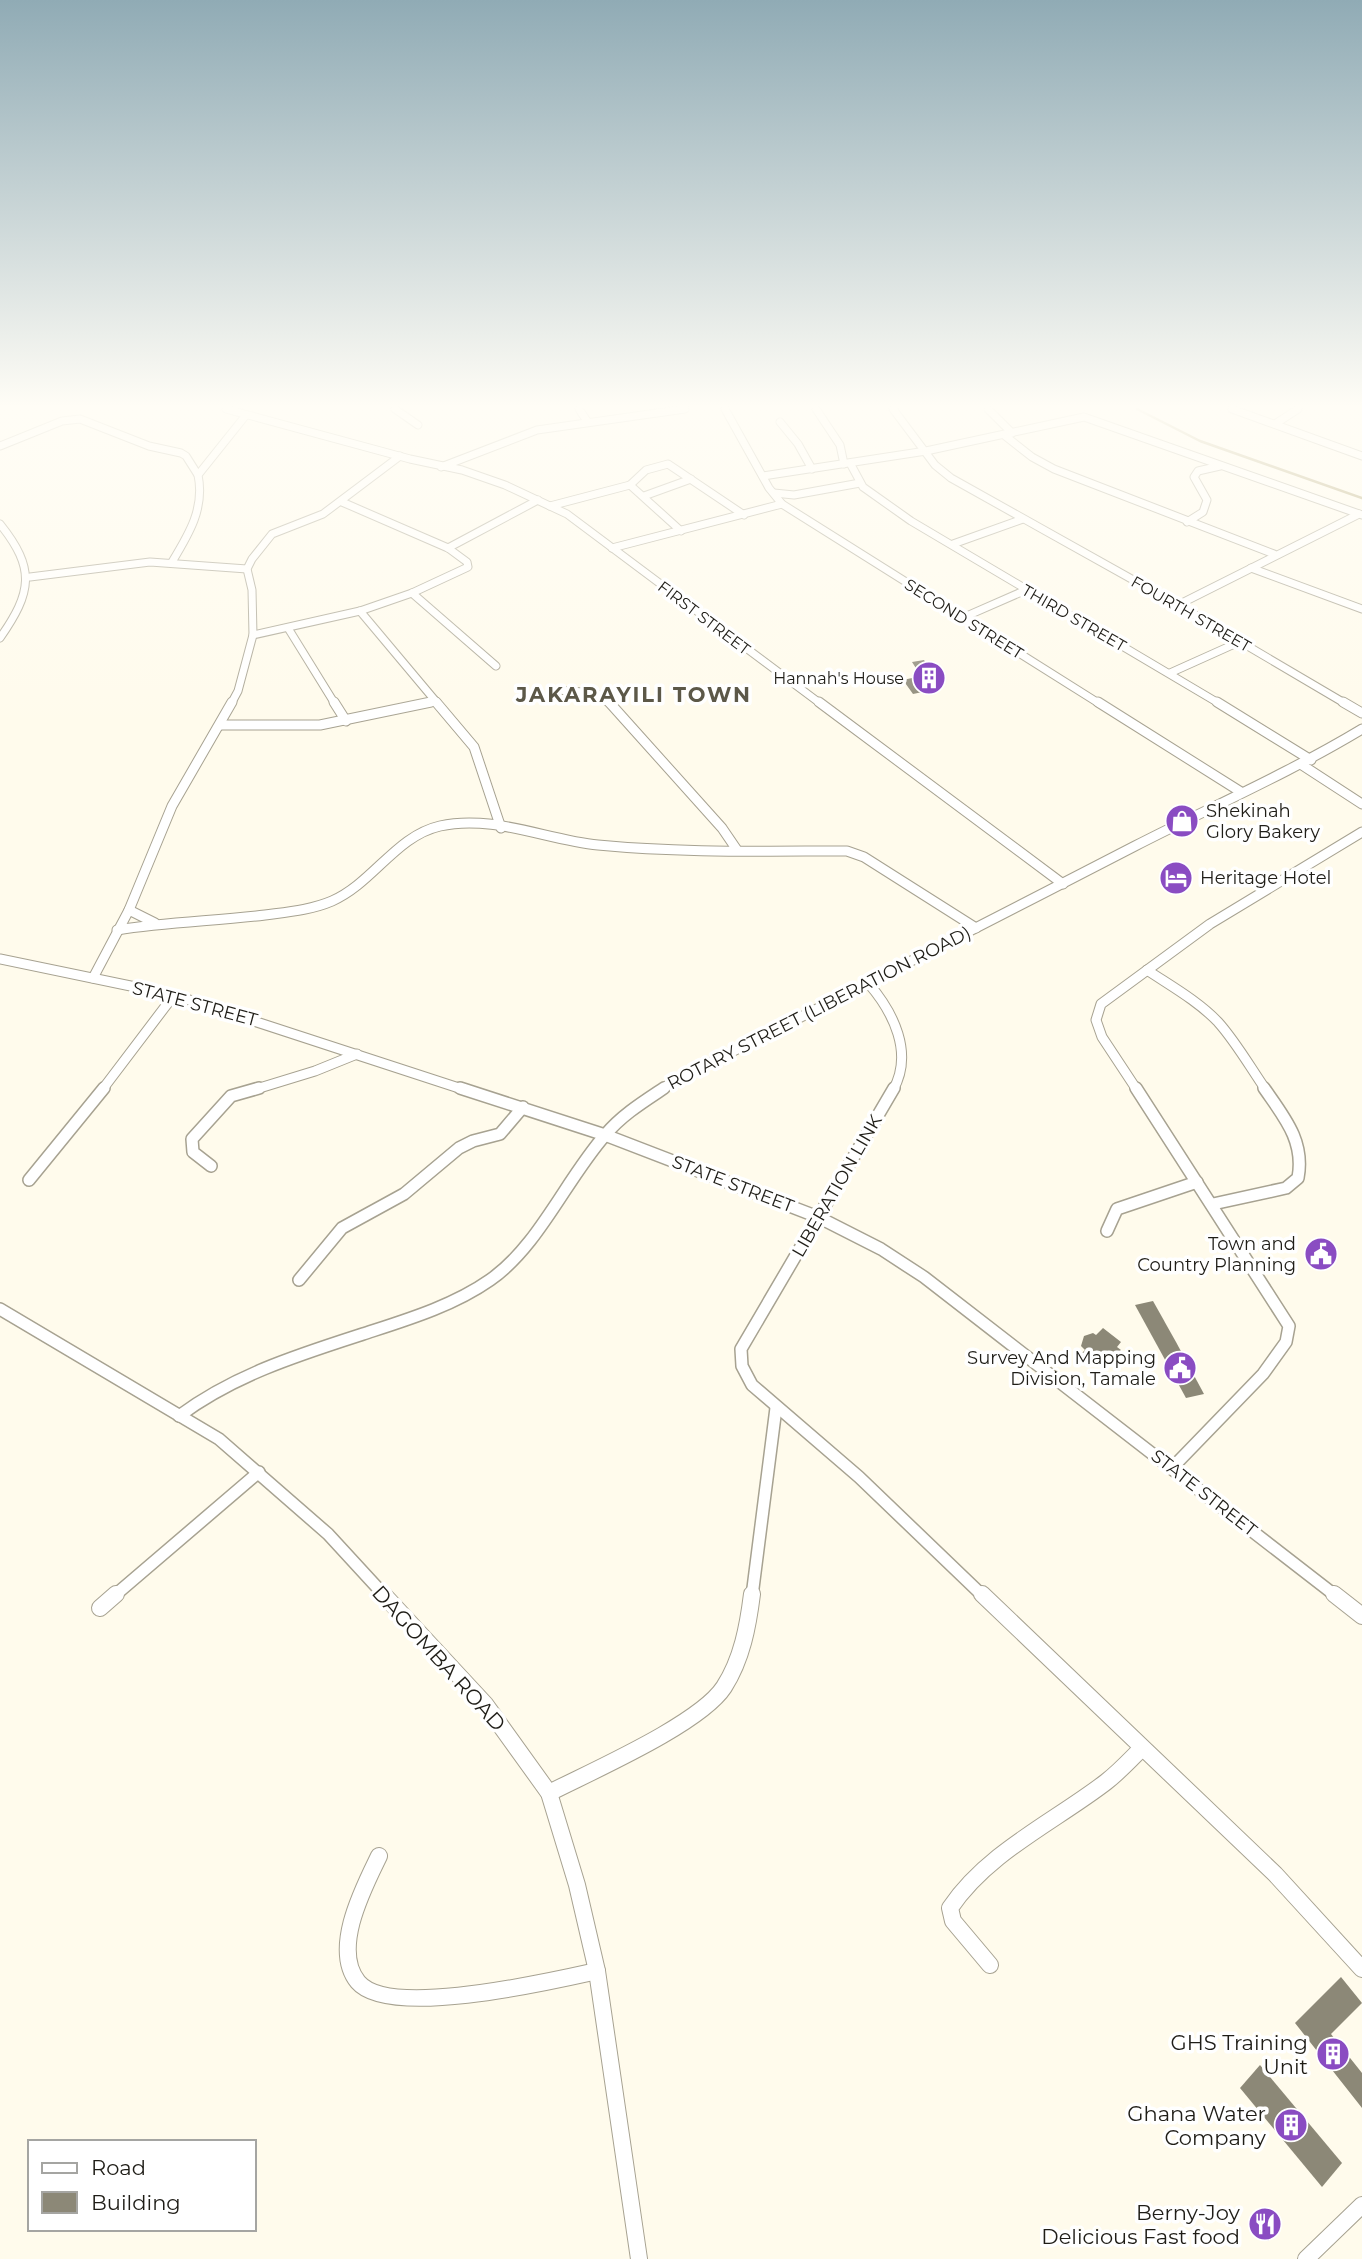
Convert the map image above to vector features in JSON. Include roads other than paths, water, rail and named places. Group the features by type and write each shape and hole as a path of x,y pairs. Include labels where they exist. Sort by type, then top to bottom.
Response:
{"street":[{"path":"172,562 187,539 196,514"},
{"path":"93,978 129,910 172,806 238,691 253,635 253,590 247,569 272,534 322,514"},
{"path":"253,635 360,611 412,593 468,567 467,562 448,548 371,514"},
{"path":"448,548 511,514"},
{"name":"FIRST STREET","path":"568,514 1063,884"},
{"path":"663,514 681,531"},
{"name":"SECOND STREET","path":"798,514 1241,792"},
{"name":"THIRD STREET","path":"902,514 1170,673 1306,763 1362,804"},
{"name":"FOURTH STREET","path":"1015,514 1178,605 1362,713"},
{"path":"1168,514 1274,554"},
{"path":"1187,522 1199,514"},
{"path":"612,548 744,515"},
{"path":"1178,605 1251,569 1274,554 1360,515"},
{"path":"953,544 1023,519"},
{"path":"0,524 14,540 30,577 20,607 0,638"},
{"path":"30,577 131,564 172,562 247,569"},
{"path":"1251,569 1362,609"},
{"path":"962,618 1026,590"},
{"path":"412,593 496,666"},
{"path":"360,611 474,747 501,828"},
{"path":"288,628 346,722"},
{"path":"1170,673 1239,642"},
{"path":"558,690 596,693 606,699 722,828 737,850"},
{"path":"220,724 320,725 346,722 436,701"},
{"name":"ROTARY STREET (LIBERATION ROAD)","path":"179,1416 208,1394 244,1376 449,1304 484,1286 501,1274 516,1258 605,1135 625,1115 675,1080 869,984 1241,792 1306,763 1362,729"},
{"path":"117,930 155,923 236,918 317,906 339,899 403,845 423,832 460,824 501,828 594,845 858,853 976,928"},
{"path":"1172,1468 1263,1374 1286,1342 1289,1326 1213,1204 1102,1037 1096,1020 1101,1004 1210,924 1362,832"},
{"path":"129,910 155,923"},
{"name":"STATE STREET","path":"0,959 174,995 605,1135 818,1217 881,1249 924,1276 1362,1616"},
{"path":"1147,970 1193,1000 1216,1020 1233,1040 1296,1136 1301,1161 1298,1178 1286,1188 1213,1204"},
{"name":"LIBERATION LINK","path":"776,1408 752,1385 742,1366 741,1349 896,1084 902,1059 897,1023 889,1007 869,984"},
{"path":"29,1180 64,1140 174,995"},
{"path":"211,1166 194,1156 190,1147 192,1139 231,1096 315,1071 357,1054"},
{"path":"299,1280 342,1228 404,1194 459,1148 500,1134 523,1107"},
{"path":"1107,1231 1117,1209 1131,1202 1197,1182"},
{"name":"DAGOMBA ROAD","path":"0,1309 219,1439 259,1472 328,1534 485,1704 549,1793 577,1885 597,1970 639,2259"},
{"path":"776,1408 859,1477 1275,1874 1362,1969"},
{"path":"549,1793 658,1737 710,1703 724,1687 739,1657 748,1615 776,1408"},
{"path":"100,1608 259,1472"},
{"path":"989,1965 953,1921 950,1908 955,1897 989,1866 1108,1780 1142,1748"},
{"path":"379,1856 359,1896 349,1930 351,1963 359,1984 379,1995 448,1997 511,1990 597,1970"},
{"path":"1306,2259 1362,2205"}],"place":[{"name":"Hannah's House","path":"929,678"},
{"name":"Shekinah Glory Bakery","path":"1182,821"},
{"name":"Heritage Hotel","path":"1176,878"},
{"name":"Town and Country Planning","path":"1321,1254"},
{"name":"Survey And Mapping Division, Tamale","path":"1180,1368"},
{"name":"GHS Training Unit","path":"1333,2054"},
{"name":"Ghana Water Company","path":"1291,2125"},
{"name":"Berny-Joy Delicious Fast food","path":"1265,2224"}],"district":[{"name":"JAKARAYILI TOWN","path":"634,694"}]}
